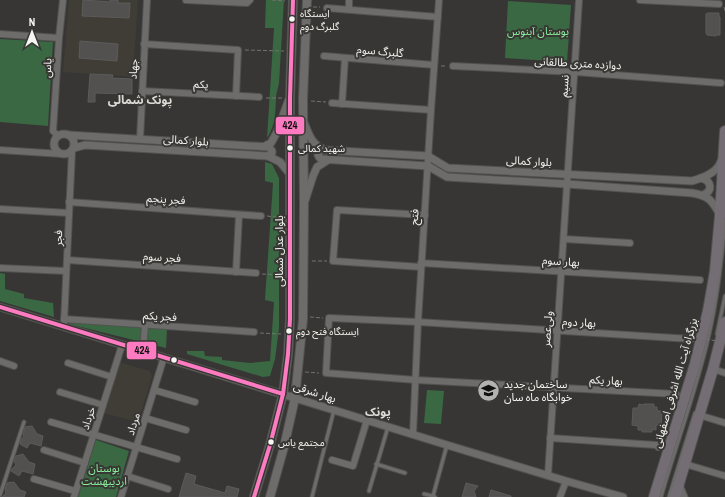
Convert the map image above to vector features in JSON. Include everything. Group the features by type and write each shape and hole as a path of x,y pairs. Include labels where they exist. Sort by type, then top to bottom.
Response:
{"highway":[{"name":"بزرگراه آیت الله اشرفی اصفهانی","path":"654,497 695,364 715,271 723,219 723,155 725,131"},
{"path":"675,497 698,411 713,369 725,322"}],"main road":[{"name":"بلوار عدل شمالی","path":"254,497 270,445 283,394 288,354 290,319 290,98 293,1"},
{"path":"270,497 284,447 295,398 303,317 303,101 307,3"}],"street":[{"name":"یاس","path":"58,136 53,130 63,0"},
{"name":"جهاد","path":"140,138 147,0"},
{"path":"186,0 247,4 250,0"},
{"path":"349,0 349,9"},
{"name":"فتح","path":"413,434 421,265 439,0"},
{"name":"نسیم","path":"567,184 579,0"},
{"path":"640,0 719,4"},
{"path":"327,8 438,16"},
{"path":"0,34 59,38"},
{"path":"144,44 238,50 236,96"},
{"name":"گلبرگ سوم","path":"324,56 434,66"},
{"path":"342,104 345,58"},
{"name":"دوازده متری طالقانی","path":"453,66 575,72 721,82"},
{"name":"یکم","path":"142,91 259,97"},
{"path":"290,98 271,143 267,147 272,150 272,153 268,156 280,162 290,174"},
{"path":"332,103 431,110"},
{"path":"303,119 313,141 324,150 318,153 319,157 324,159 317,167 313,176 304,205"},
{"path":"0,150 62,154 67,154 73,150 74,145 73,139 64,134 58,136 54,144 56,150 62,154"},
{"name":"بلوار کمالی","path":"68,135 140,138 267,147"},
{"name":"بلوار کمالی","path":"73,150 86,145 268,156"},
{"name":"فجر","path":"64,323 73,150"},
{"name":"بلوار کمالی","path":"324,150 428,156 448,168 692,181 701,178 720,167 723,155"},
{"name":"بلوار کمالی","path":"324,159 428,166 447,177 567,184 703,195"},
{"path":"701,178 706,180 710,187 708,193 703,195 715,206 723,219"},
{"name":"ولی‌عصر","path":"548,475 567,184"},
{"name":"فجر پنجم","path":"70,202 261,216"},
{"path":"0,209 69,213"},
{"path":"333,261 336,210 424,215"},
{"path":"236,272 239,214"},
{"path":"564,239 630,243"},
{"name":"فجر سوم","path":"67,260 256,274"},
{"name":"بهار سوم","path":"333,261 561,271 700,280"},
{"path":"0,268 66,271"},
{"name":"بهار شرقی","path":"0,307 64,323 143,351 447,445 623,497"},
{"path":"326,373 329,318"},
{"name":"بهار دوم","path":"329,318 692,337"},
{"name":"فجر یکم","path":"64,323 145,325 254,332"},
{"path":"143,351 145,325"},
{"name":"خرداد","path":"75,494 122,344"},
{"name":"مرداد","path":"121,497 164,357"},
{"path":"0,361 14,366"},
{"path":"68,363 112,377"},
{"path":"713,369 725,373"},
{"name":"بهار یکم","path":"326,373 416,380 676,394"},
{"path":"154,390 195,402"},
{"path":"60,392 103,405"},
{"path":"698,411 725,423"},
{"path":"145,418 186,430"},
{"path":"332,460 353,466 367,420"},
{"path":"52,422 177,459"},
{"path":"550,438 656,445 658,447"},
{"path":"44,450 85,463"},
{"path":"685,464 725,476"},
{"path":"127,476 168,489"},
{"path":"34,478 75,494"},
{"path":"560,497 566,481"},
{"path":"679,484 684,497"}],"lane":[{"path":"661,497 702,362 710,330 720,274 723,219"},
{"path":"721,334 725,296"},
{"path":"312,497 334,410"},
{"path":"669,497 698,411"},
{"path":"0,495 24,422"},
{"path":"369,491 388,427"},
{"path":"424,494 434,497 447,445"},
{"path":"376,464 405,473"}],"path":[{"path":"272,0 293,1"},
{"path":"307,3 327,8"},
{"path":"238,50 291,51"},
{"path":"434,66 453,66"},
{"path":"259,97 290,98"},
{"path":"303,101 332,103"},
{"path":"261,216 290,218"},
{"path":"303,260 333,261"},
{"path":"256,274 290,276"},
{"path":"303,317 329,318"},
{"path":"254,332 289,335"},
{"path":"692,337 725,343"},
{"path":"298,371 326,373"}],"shaded area":[{"path":"69,0 138,0 133,77 63,72"},
{"path":"121,363 150,371 152,376 138,422 103,413 117,366"}],"green space":[{"path":"266,0 284,0 279,83 276,95 274,123 267,138 274,28 265,28"},
{"name":"بوستان آبنوس","path":"508,1 571,5 567,62 505,58"},
{"path":"0,39 53,42 48,126 0,122"},
{"path":"265,162 272,164 279,178 279,328 275,359 270,376 263,377 187,354 187,351 204,351 205,356 222,357 222,360 250,363 270,361 274,302 265,300 273,183 265,181"},
{"path":"0,273 5,274 5,289 24,294 24,298 53,303 54,317 0,301"},
{"path":"70,322 167,329 166,348 69,324"},
{"path":"427,390 444,391 441,424 424,423"},
{"name":"بوستان اردیبهشت","path":"96,440 129,451 116,497 78,497"}],"building":[{"path":"83,0 110,2 110,0 118,0 118,3 130,3 129,18 82,16"},
{"path":"719,13 720,35 707,35 706,14"},
{"path":"80,41 118,44 117,61 79,58"},
{"path":"90,74 113,75 112,78 132,79 132,94 95,93 95,102 88,102"},
{"path":"639,404 654,404 654,407 657,407 657,411 662,411 661,425 656,425 656,430 652,429 652,432 642,432 642,430 638,430 638,426 632,425 633,408 638,408"},
{"path":"32,426 37,434 43,436 41,446 30,443 27,448 20,444 21,439 24,437 25,427"},
{"path":"23,454 29,462 35,464 33,474 22,471 19,476 11,471 16,465 14,461 16,456"},
{"path":"186,473 196,476 194,484 225,493 227,486 239,489 237,497 179,497"},
{"path":"14,482 20,490 26,492 24,497 2,497 6,493 5,489 7,483"},
{"path":"466,483 478,486 474,491 476,497 462,497"},
{"path":"491,490 511,496 511,497 489,497"}],"transit line":[{"name":"424","path":"254,497 270,445 283,394 288,354 290,319 290,98 293,0"},
{"name":"424","path":"0,307 283,394"}],"place":[{"name":"ایستگاه گلبرگ دوم","path":"292,19"},
{"name":"شهید کمالی","path":"290,148"},
{"name":"ایستگاه فتح دوم","path":"289,331"},
{"name":"ساختمان جدید خوابگاه ماه سان","path":"488,390"},
{"name":"مجتمع یاس","path":"271,442"}],"district":[{"name":"پونک شمالی","path":"140,100"},
{"name":"پونک","path":"378,412"}]}
